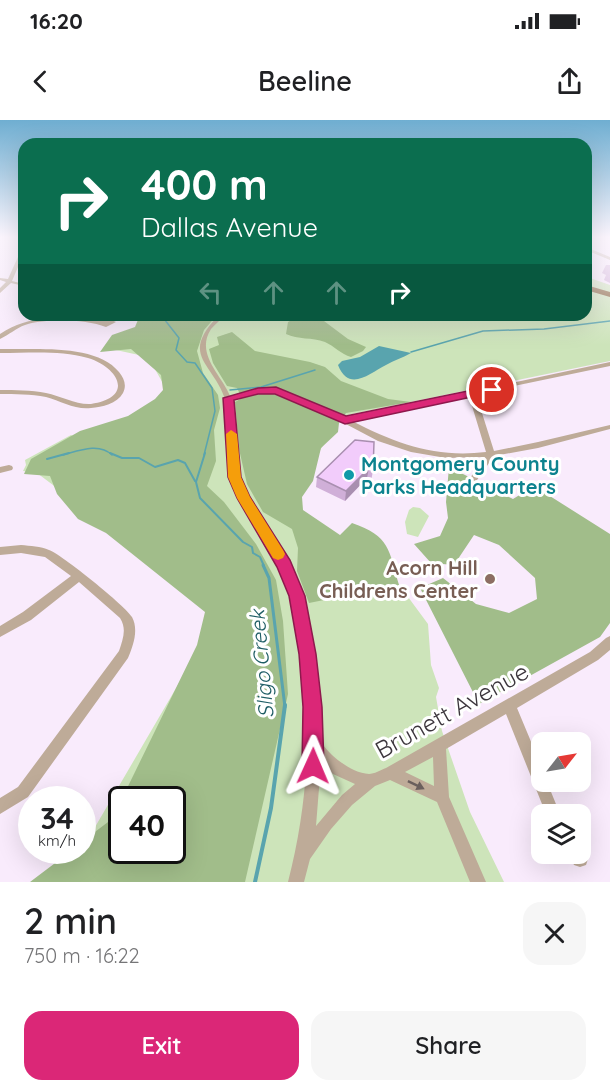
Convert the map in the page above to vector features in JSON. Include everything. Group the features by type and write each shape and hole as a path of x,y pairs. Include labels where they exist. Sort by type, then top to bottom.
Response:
{"highway":[{"path":"592,284 610,290"},
{"path":"592,289 610,295"}],"street":[{"path":"0,291 12,274"},
{"path":"0,279 18,283"},
{"path":"0,336 15,326 32,321 99,322"},
{"path":"217,321 210,329 203,351 211,372 229,398 235,477 244,498 284,565 297,596 308,654 314,744 310,810 303,857 296,882"},
{"path":"0,351 65,353 93,357 116,370 124,384 116,397 108,401 81,405 44,395 0,392"},
{"path":"345,420 610,364"},
{"path":"229,398 258,391 276,391 345,420 368,433 412,450 448,458 490,456 610,427"},
{"path":"472,393 488,439 490,456 474,478"},
{"path":"0,551 21,549 47,553 79,576 124,614 128,620 130,634 124,654 50,758 23,792 0,807"},
{"path":"0,632 27,616 79,576"},
{"name":"Brunett Avenue","path":"303,857 326,824 347,800 370,781 390,773 594,656 610,642"},
{"path":"509,705 549,804"},
{"path":"314,744 337,770 353,778 370,781"},
{"path":"439,745 442,797 477,882"},
{"path":"390,773 442,797"}],"green space":[{"path":"592,279 610,285 610,361 338,417 340,419 283,508 397,582 428,624 431,665 439,688 436,697 442,731 470,812 504,882 63,882 73,864 96,864 96,825 108,805 108,864 186,864 186,786 119,786 221,611 37,473 23,471 26,465 25,460 71,435 75,437 121,421 168,392 148,357 116,350 139,331 138,321 592,321"},
{"path":"138,321 212,321 204,330 197,351 203,373 218,395 220,408 214,430 216,461 207,486 224,502 256,544 276,580 283,621 288,694 245,882 30,882 54,864 96,864 96,831 108,822 108,864 186,864 186,786 128,786 197,645 205,612 106,533 78,519 57,494 50,476 24,474 31,459 80,431 128,416 155,399 163,390 161,375 131,349 100,352 112,335 135,327"},
{"path":"324,321 348,339 366,347 351,357 325,342 286,334 288,322"},
{"path":"232,332 255,351 310,362 325,367 341,381 388,399 411,402 346,413 339,423 338,432 321,448 313,481 302,497 303,510 340,535 352,523 365,528 381,539 390,553 399,585 309,603 297,571 298,548 292,529 263,512 247,484 239,449 235,402 242,398 237,388 227,386 213,363 209,349 219,345 217,337"},
{"path":"449,467 513,499 534,486 610,534 610,623 600,637 479,704 420,588 443,578 476,604 509,613 537,599 535,578 499,545 474,535 454,565 431,563 414,544 440,536 448,518 446,502"},
{"path":"413,507 420,508 429,516 418,537 407,534 405,522 409,510"}],"water":[{"path":"379,346 411,353 367,376 354,379 348,378 338,365 342,361 360,357"}],"building":[{"name":"Montgomery County Parks Headquarters","path":"355,440 374,442 373,471 369,468 346,491 317,477"}],"waterway":[{"name":"Sligo Creek","path":"166,321 179,338 176,350 187,362 195,363 212,388 215,411 204,455"},
{"path":"411,352 483,331 544,329 610,321"},
{"path":"230,390 261,387 315,370"},
{"path":"63,455 95,448 112,455"},
{"path":"47,459 69,453"},
{"path":"110,453 122,458 139,458 155,467 178,460 185,463 195,481"},
{"name":"Sligo Creek","path":"205,453 196,482 200,498 243,542 252,547 253,553 260,557 264,566"},
{"name":"Sligo Creek","path":"263,565 269,578 285,706"},
{"name":"Sligo Creek","path":"255,882 271,808 285,706"}],"slow traffic":[{"path":"231,434 235,477 244,498 278,554"}],"place":[{"name":"Montgomery County Parks Headquarters","path":"349,475"},
{"name":"Acorn Hill Childrens Center","path":"490,579"}],"route":[{"path":"313,766 313,707 308,654 297,596 284,565 244,498 235,477 229,398 258,391 276,391 345,420 492,390"}]}
